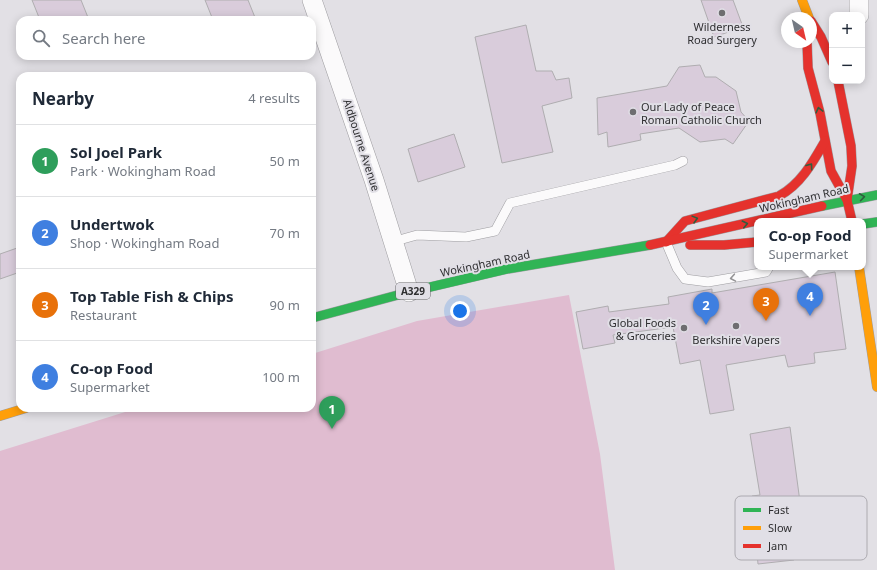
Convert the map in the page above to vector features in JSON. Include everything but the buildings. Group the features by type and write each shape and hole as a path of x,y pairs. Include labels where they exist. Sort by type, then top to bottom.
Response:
{"main road":[{"path":"802,0 807,12"},
{"path":"817,30 829,55"},
{"path":"807,48 808,68 831,171 847,200 851,218"},
{"path":"839,84 851,146 852,166 847,200"},
{"path":"666,242 684,222 779,196 790,190 811,165 825,141"},
{"name":"Wokingham Road","path":"769,218 847,200 877,195"},
{"name":"Wokingham Road","path":"316,317 409,292 507,269 666,242 754,222"},
{"path":"866,224 877,222"},
{"name":"Wokingham Road","path":"666,242 696,246 754,242"},
{"path":"859,270 877,387"},
{"path":"0,416 16,411"}],"street":[{"name":"Aldbourne Avenue","path":"312,0 371,172 409,292"},
{"path":"859,0 859,12"}],"lane":[{"path":"392,242 417,236 466,237 495,231 510,203 675,165 683,161"},
{"path":"666,242 676,268 685,279 708,282 766,272 767,270"}],"shaded area":[{"path":"569,295 600,454 615,570 0,570 0,451 125,412 316,412 316,353 417,321"}],"traffic: fast":[{"path":"822,206 877,195"},
{"path":"866,224 877,222"},
{"path":"316,317 409,292 507,269 650,245"}],"traffic: slow":[{"path":"802,0 807,12"},
{"path":"859,270 877,387"},
{"path":"0,416 16,411"}],"traffic: jam":[{"path":"817,31 829,55"},
{"path":"807,48 808,68 820,113 831,171 847,200 851,218"},
{"path":"839,84 851,146 852,166 847,200"},
{"path":"666,242 685,221 779,196 787,191 806,172 825,141"},
{"path":"769,218 822,206"},
{"path":"650,245 754,221"},
{"path":"690,245 724,245 754,242"}],"place":[{"name":"Wilderness Road Surgery","path":"722,13"},
{"name":"Our Lady of Peace Roman Catholic Church","path":"633,112"},
{"name":"Co-op Food","path":"810,316"},
{"name":"Top Table Fish & Chips","path":"766,321"},
{"name":"Undertwok","path":"706,325"},
{"name":"Berkshire Vapers","path":"736,326"},
{"name":"Global Foods & Groceries","path":"684,328"},
{"name":"Sol Joel Park","path":"332,429"}]}
